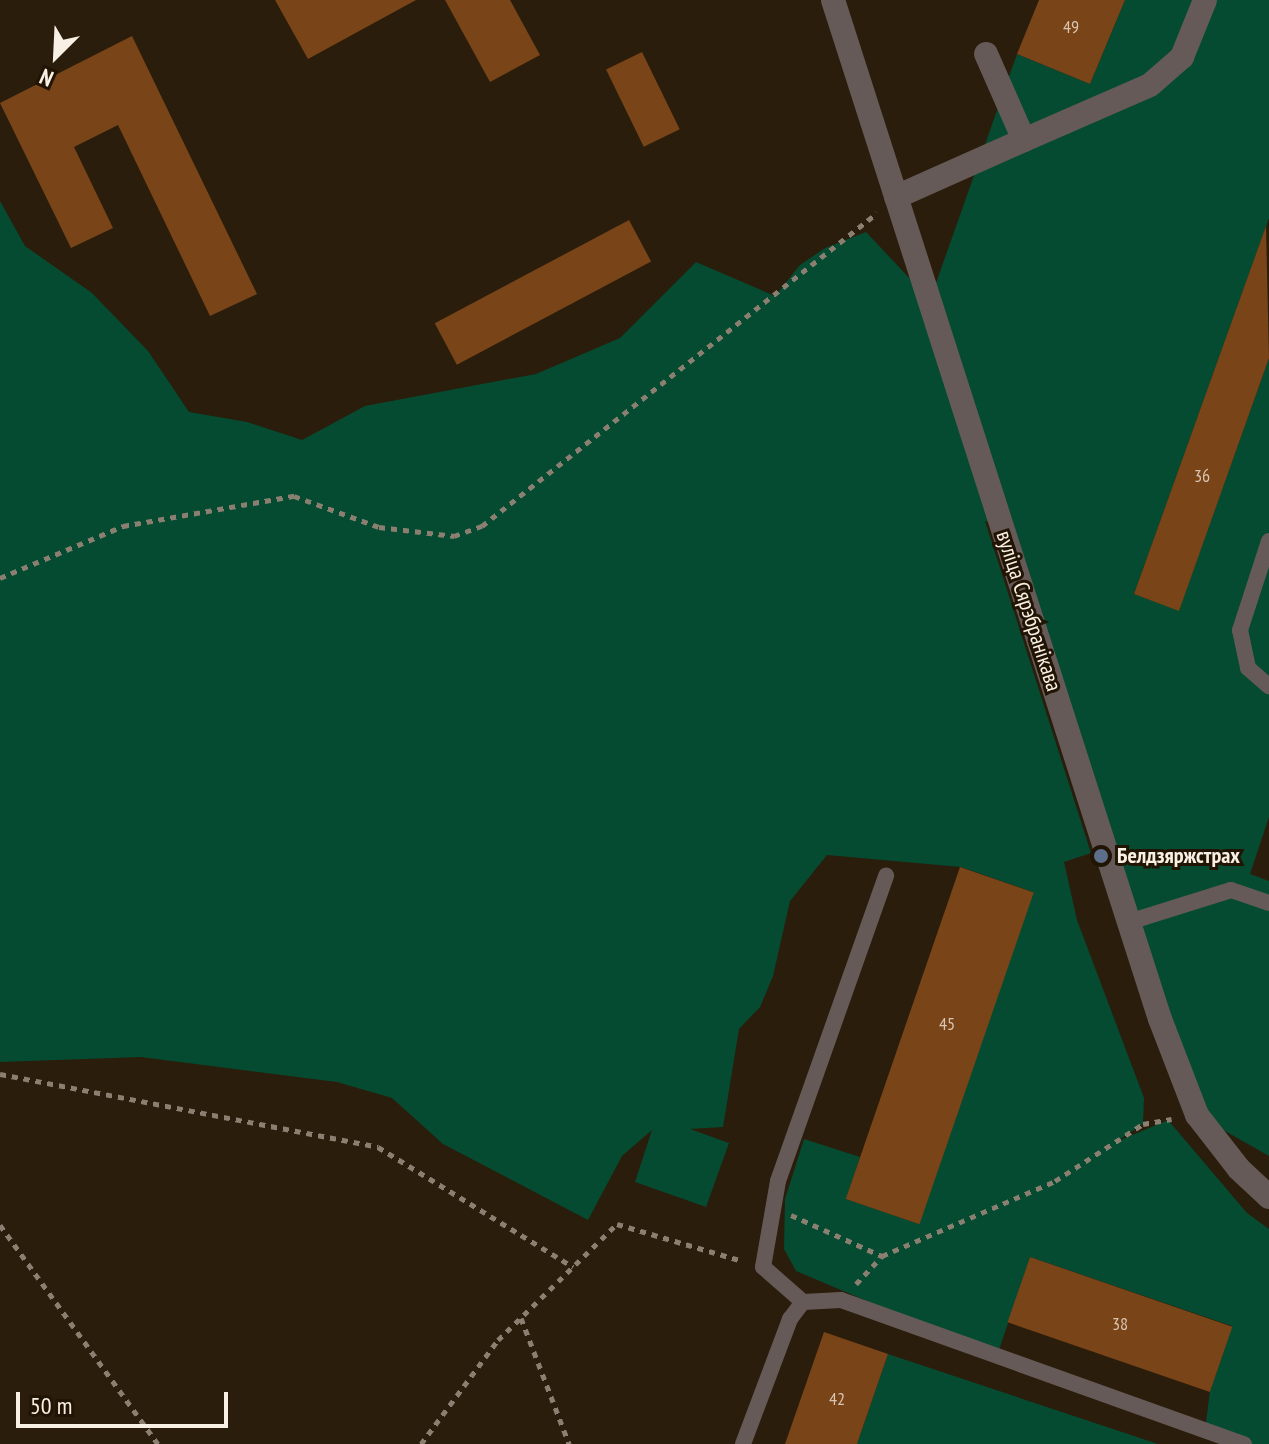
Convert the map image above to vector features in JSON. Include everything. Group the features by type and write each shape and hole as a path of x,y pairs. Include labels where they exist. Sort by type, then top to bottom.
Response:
{"street":[{"name":"вуліца Сярэбранікава","path":"833,0 1129,922 1197,1115 1239,1169 1269,1197"},
{"path":"896,197 1150,85 1182,57 1205,0"},
{"path":"986,54 1024,140"}],"lane":[{"path":"1269,541 1240,630 1248,668 1269,686"},
{"path":"886,876 778,1181 763,1267 803,1302 841,1300 1244,1444"},
{"path":"1129,922 1231,890 1269,903"},
{"path":"743,1444 780,1341 803,1302"}],"path":[{"path":"0,578 123,526 294,496 379,527 454,536 482,526 896,197"},
{"path":"0,1074 378,1147 573,1267"},
{"path":"841,1300 882,1256 1055,1181 1143,1124 1197,1115"},
{"path":"421,1444 521,1318 617,1224 763,1267"},
{"path":"0,1225 158,1444"},
{"path":"521,1318 569,1444"}],"green space":[{"path":"1125,0 1269,0 1269,218 1134,594 1179,610 1269,358 1269,817 1250,874 1269,881 1269,1156 1197,1115 1002,526 985,521 1091,853 1064,862 1077,920 1144,1098 1143,1124 1116,1142 1168,1120 1247,1213 1269,1229 1269,1444 1244,1444 1205,1430 1210,1391 1232,1326 1030,1257 997,1356 796,1271 784,1249 785,1199 804,1139 860,1157 846,1199 919,1224 1033,892 961,867 827,855 790,901 773,976 760,1007 739,1029 723,1127 690,1129 729,1143 706,1207 635,1182 652,1130 622,1156 588,1220 443,1144 392,1098 337,1082 141,1057 0,1062 0,201 25,246 92,293 148,351 189,412 247,422 302,440 365,406 536,374 620,338 696,262 775,296 800,265 825,248 866,232 930,300 1017,54 1090,84"},
{"path":"888,1354 1158,1444 857,1444"}],"building":[{"path":"275,0 416,0 308,59"},
{"path":"445,0 510,0 540,55 490,82"},
{"path":"1039,0 1125,0 1090,84 1017,54"},
{"path":"132,36 257,294 210,316 118,125 74,147 113,228 71,248 0,103"},
{"path":"642,52 680,129 644,147 606,70"},
{"path":"629,220 651,261 457,365 435,323"},
{"path":"1266,226 1269,358 1179,611 1134,594"},
{"path":"960,867 1034,892 919,1224 846,1199"},
{"path":"1030,1257 1232,1327 1210,1392 1008,1322"},
{"path":"824,1332 888,1354 857,1444 785,1444"}],"place":[{"name":"Белдзяржстрах","path":"1101,856"}]}
